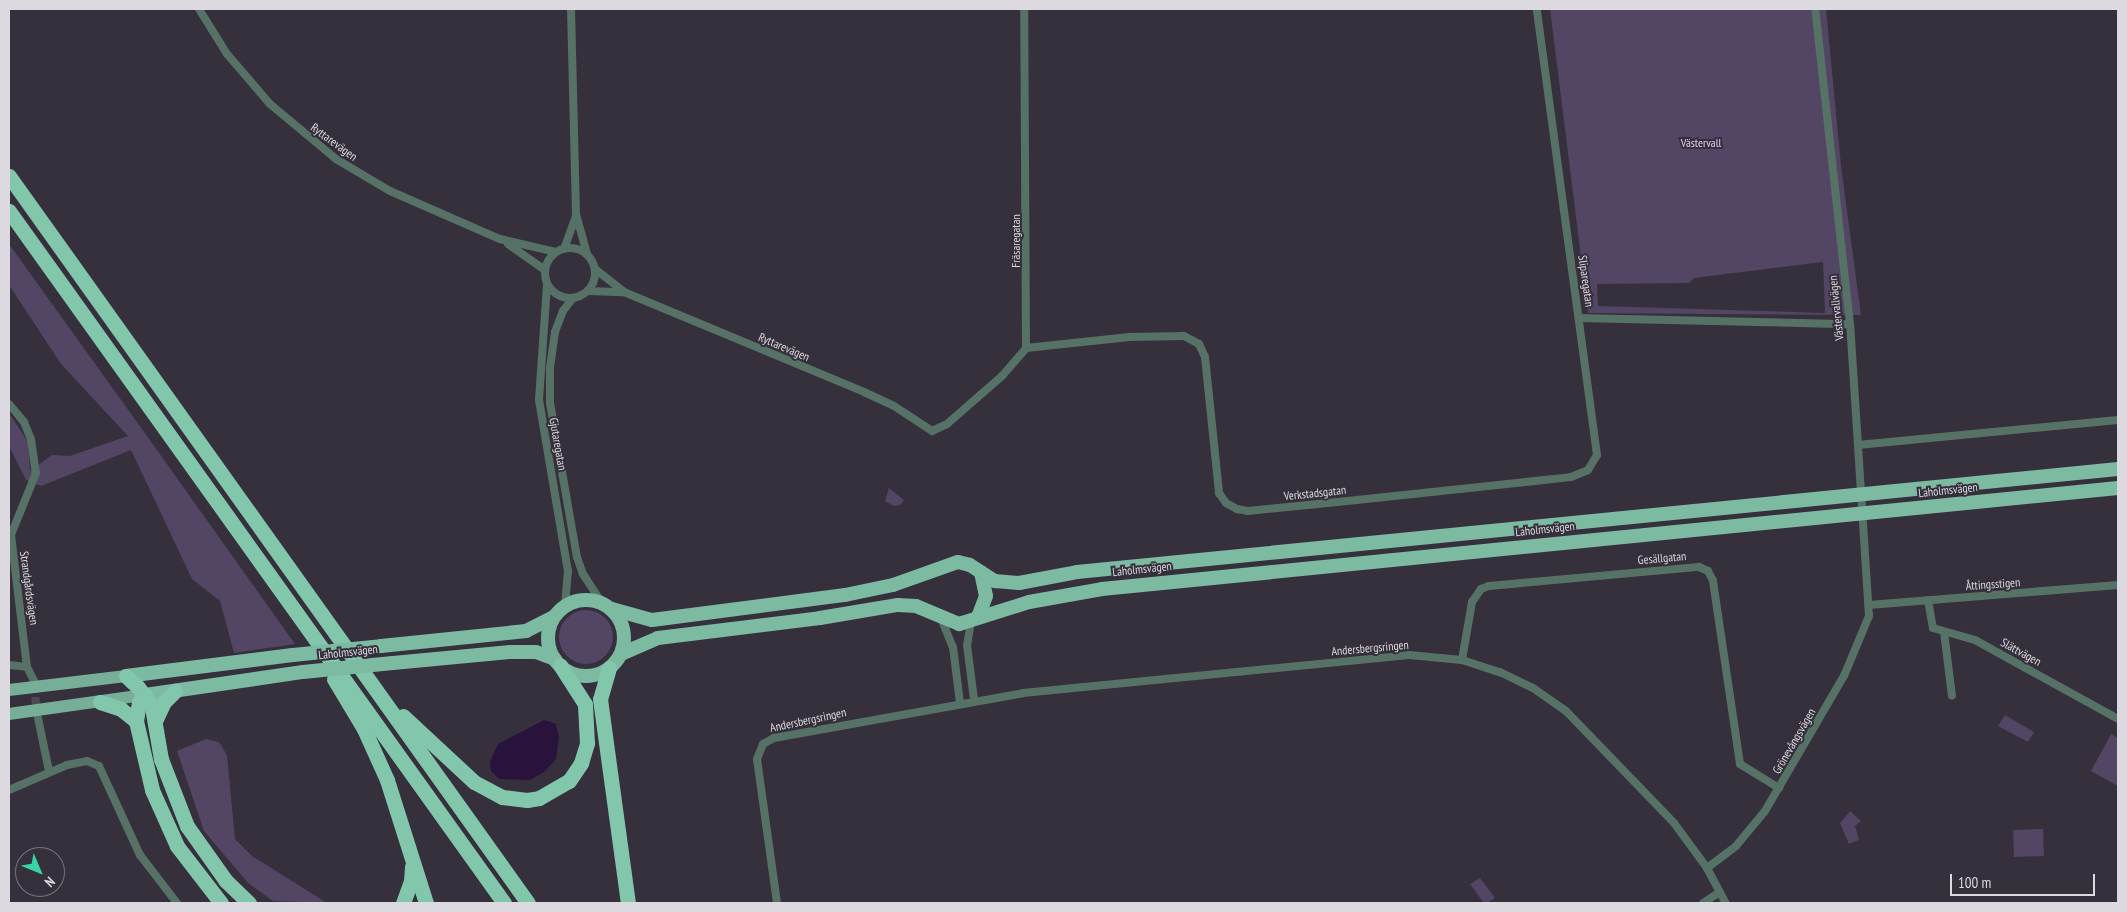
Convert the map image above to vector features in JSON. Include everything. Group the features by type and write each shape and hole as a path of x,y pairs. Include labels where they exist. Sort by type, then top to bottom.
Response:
{"highway":[{"path":"9,176 528,903"},
{"path":"9,210 504,903"},
{"name":"Laholmsvägen","path":"126,676 293,655 526,631 554,617 565,606 582,600 652,620 835,596 893,585 958,562 970,565 1002,583 1019,583 1077,572 2118,469"},
{"name":"Laholmsvägen","path":"620,654 658,638 820,618 898,605 916,606 954,623 974,619 1029,602 1102,589 2118,488"},
{"path":"262,562 266,581 364,729 388,780 426,903"},
{"path":"974,619 986,596 982,573"},
{"name":"Laholmsvägen","path":"144,695 303,672 510,652 536,652 557,662 570,672 587,676 609,668 620,654 624,630 606,606"},
{"path":"367,678 458,771 502,797 528,800 551,793 569,780 581,763 588,743 584,704 557,662 548,638 554,617"},
{"path":"609,668 600,699 628,903"},
{"path":"162,671 144,695 136,721 152,790 169,830 188,862 221,903"},
{"path":"126,676 144,695 155,721 160,760 179,810 210,861 249,903"},
{"path":"155,721 164,702 175,691"},
{"path":"100,702 126,711 136,721"},
{"path":"403,903 411,881 412,859"}],"main road":[{"name":"Laholmsvägen","path":"9,690 126,676"},
{"name":"Laholmsvägen","path":"9,714 144,695"}],"street":[{"name":"Ryttarevägen","path":"199,9 227,54 270,104 308,138 390,191 500,239 556,252"},
{"path":"571,9 576,214 586,254"},
{"name":"Fräsaregatan","path":"1024,9 1026,348"},
{"name":"Sliparegatan","path":"1537,9 1580,318 1850,324"},
{"name":"Västervallvägen","path":"1815,9 1850,324 1861,515 1869,606"},
{"path":"564,248 576,214"},
{"name":"Ryttarevägen","path":"500,239 544,270"},
{"path":"573,298 558,296 547,285 544,270 556,252 564,248 580,250 586,254"},
{"name":"Ryttarevägen","path":"586,254 595,270 624,292 887,402 932,431 947,424 1002,376 1026,348"},
{"path":"588,291 595,270"},
{"name":"Gjutaregatan","path":"547,285 539,400 568,571 565,606"},
{"name":"Ryttarevägen","path":"573,298 588,291 624,292"},
{"name":"Gjutaregatan","path":"573,298 563,311 555,332 550,369 550,403 577,557 583,574 606,606"},
{"name":"Verkstadsgatan","path":"1026,348 1129,337 1184,336 1198,344 1206,357 1220,493 1230,507 1248,511 1571,477 1588,470 1597,455 1580,318"},
{"name":"Strandgårdsvägen","path":"9,404 24,422 31,438 36,473 11,535 27,667 34,681"},
{"path":"1858,445 2118,420"},
{"name":"Gesällgatan","path":"1462,660 1472,602 1481,589 1489,586 1698,567 1708,571 1713,581 1740,764 1779,788"},
{"name":"Åttingsstigen","path":"1869,606 2118,585"},
{"path":"1928,600 1933,628 1944,632 1952,696"},
{"name":"Grönevångsvägen","path":"1707,868 1748,833 1779,788 1857,648 1869,606"},
{"path":"941,618 953,646 960,702"},
{"path":"974,619 967,645 974,700"},
{"name":"Slättvägen","path":"1944,632 1975,640 2118,719"},
{"name":"Andersbergsringen","path":"777,903 757,763 762,744 774,738 974,700 1388,655 1462,660 1500,672 1533,688 1566,711 1670,818 1707,868 1726,903"},
{"path":"9,666 27,667"},
{"path":"38,718 49,771"},
{"path":"9,790 49,771 83,762 99,766 140,855 176,903"},
{"path":"1703,903 1720,892"}],"green space":[{"name":"Västervall","path":"1550,9 1826,9 1841,166 1861,315 1588,313","holes":["1823,262 1825,313 1598,306 1597,284 1689,283 1694,278"]},
{"path":"9,244 295,644 234,653 220,601 192,579 131,450 41,486 26,480 9,446 9,413 28,442 30,471 52,455 70,456 128,436 61,364 9,285"},
{"path":"889,488 904,500 900,505 894,506 885,501"},
{"path":"581,610 591,610 601,614 609,622 613,637 609,652 601,660 591,664 581,664 571,660 563,652 559,642 559,632 563,622 571,614"},
{"path":"2005,715 2034,732 2028,742 1998,726"},
{"path":"2111,734 2118,738 2118,786 2091,771"},
{"path":"206,739 219,742 227,755 235,839 252,856 327,903 273,901 248,883 204,831 177,751"},
{"path":"1850,811 1861,821 1855,826 1859,840 1849,844 1840,823"},
{"path":"2043,829 2044,856 2014,857 2013,830"},
{"path":"1480,878 1495,898 1487,903 1484,903 1470,884"}],"shaded area":[{"path":"544,720 556,724 559,737 556,759 544,772 530,780 499,779 491,771 490,762 498,744"}],"tunnel":[{"path":"34,685 37,713"}]}
